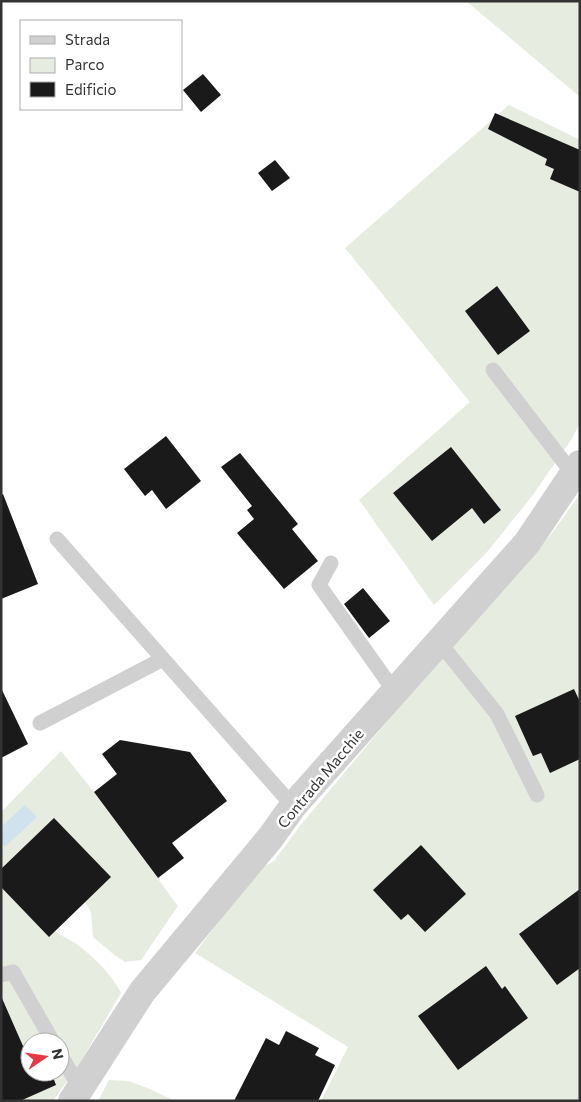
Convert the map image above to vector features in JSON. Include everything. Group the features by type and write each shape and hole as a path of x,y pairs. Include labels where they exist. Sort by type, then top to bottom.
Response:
{"street":[{"name":"Contrada Macchie","path":"76,1095 142,992 271,836 293,806 527,543 576,469"}],"lane":[{"path":"493,370 576,469"},
{"path":"57,539 293,806"},
{"path":"331,563 319,585 395,692"},
{"path":"439,642 497,714 537,795"},
{"path":"40,723 164,659"},
{"path":"1,975 13,972 47,1032"},
{"path":"70,1080 76,1095"}],"green space":[{"path":"466,1 580,1 580,97"},
{"path":"509,105 580,140 580,423 571,440 532,496 487,552 434,605 359,500 470,402 345,248"},
{"path":"580,494 580,1101 321,1101 348,1047 195,953 257,870 274,861 300,826 410,694 520,572 555,529"},
{"path":"61,751 94,792 178,906 141,960 125,962 93,937 91,912 85,902 55,931 75,943 95,959 107,972 121,993 70,1077 70,1032 20,1032 20,1082 66,1082 53,1101 1,1101 1,812"},
{"path":"109,1080 129,1081 175,1101 98,1101"}],"water":[{"path":"25,805 37,817 5,847 1,843 1,827"}],"building":[{"path":"203,74 221,95 201,112 183,90"},
{"path":"495,113 580,150 580,192 550,179 554,169 545,165 547,159 488,129"},
{"path":"275,160 290,178 272,191 258,173"},
{"path":"497,286 530,331 498,355 465,311"},
{"path":"166,436 201,481 166,509 152,490 145,496 124,469"},
{"path":"451,447 501,510 484,524 472,508 432,541 393,493"},
{"path":"240,453 298,524 292,529 318,561 284,589 237,533 254,519 247,510 252,506 221,467"},
{"path":"3,494 38,584 1,599 1,495"},
{"path":"363,588 390,621 369,638 344,604"},
{"path":"1,688 28,744 1,758"},
{"path":"574,689 580,702 580,759 550,773 541,753 533,756 515,716"},
{"path":"120,740 190,752 227,801 172,843 184,858 158,878 94,792 117,774 102,754"},
{"path":"54,818 111,877 49,937 1,887 1,869"},
{"path":"421,845 466,894 425,932 408,914 401,920 373,890"},
{"path":"580,889 580,968 557,985 519,934"},
{"path":"486,966 502,989 505,986 528,1018 458,1070 418,1016"},
{"path":"1,996 20,1039 20,1082 55,1082 56,1085 20,1101 1,1101"},
{"path":"286,1031 319,1048 315,1055 335,1065 318,1101 234,1101 266,1038 279,1045"}]}
